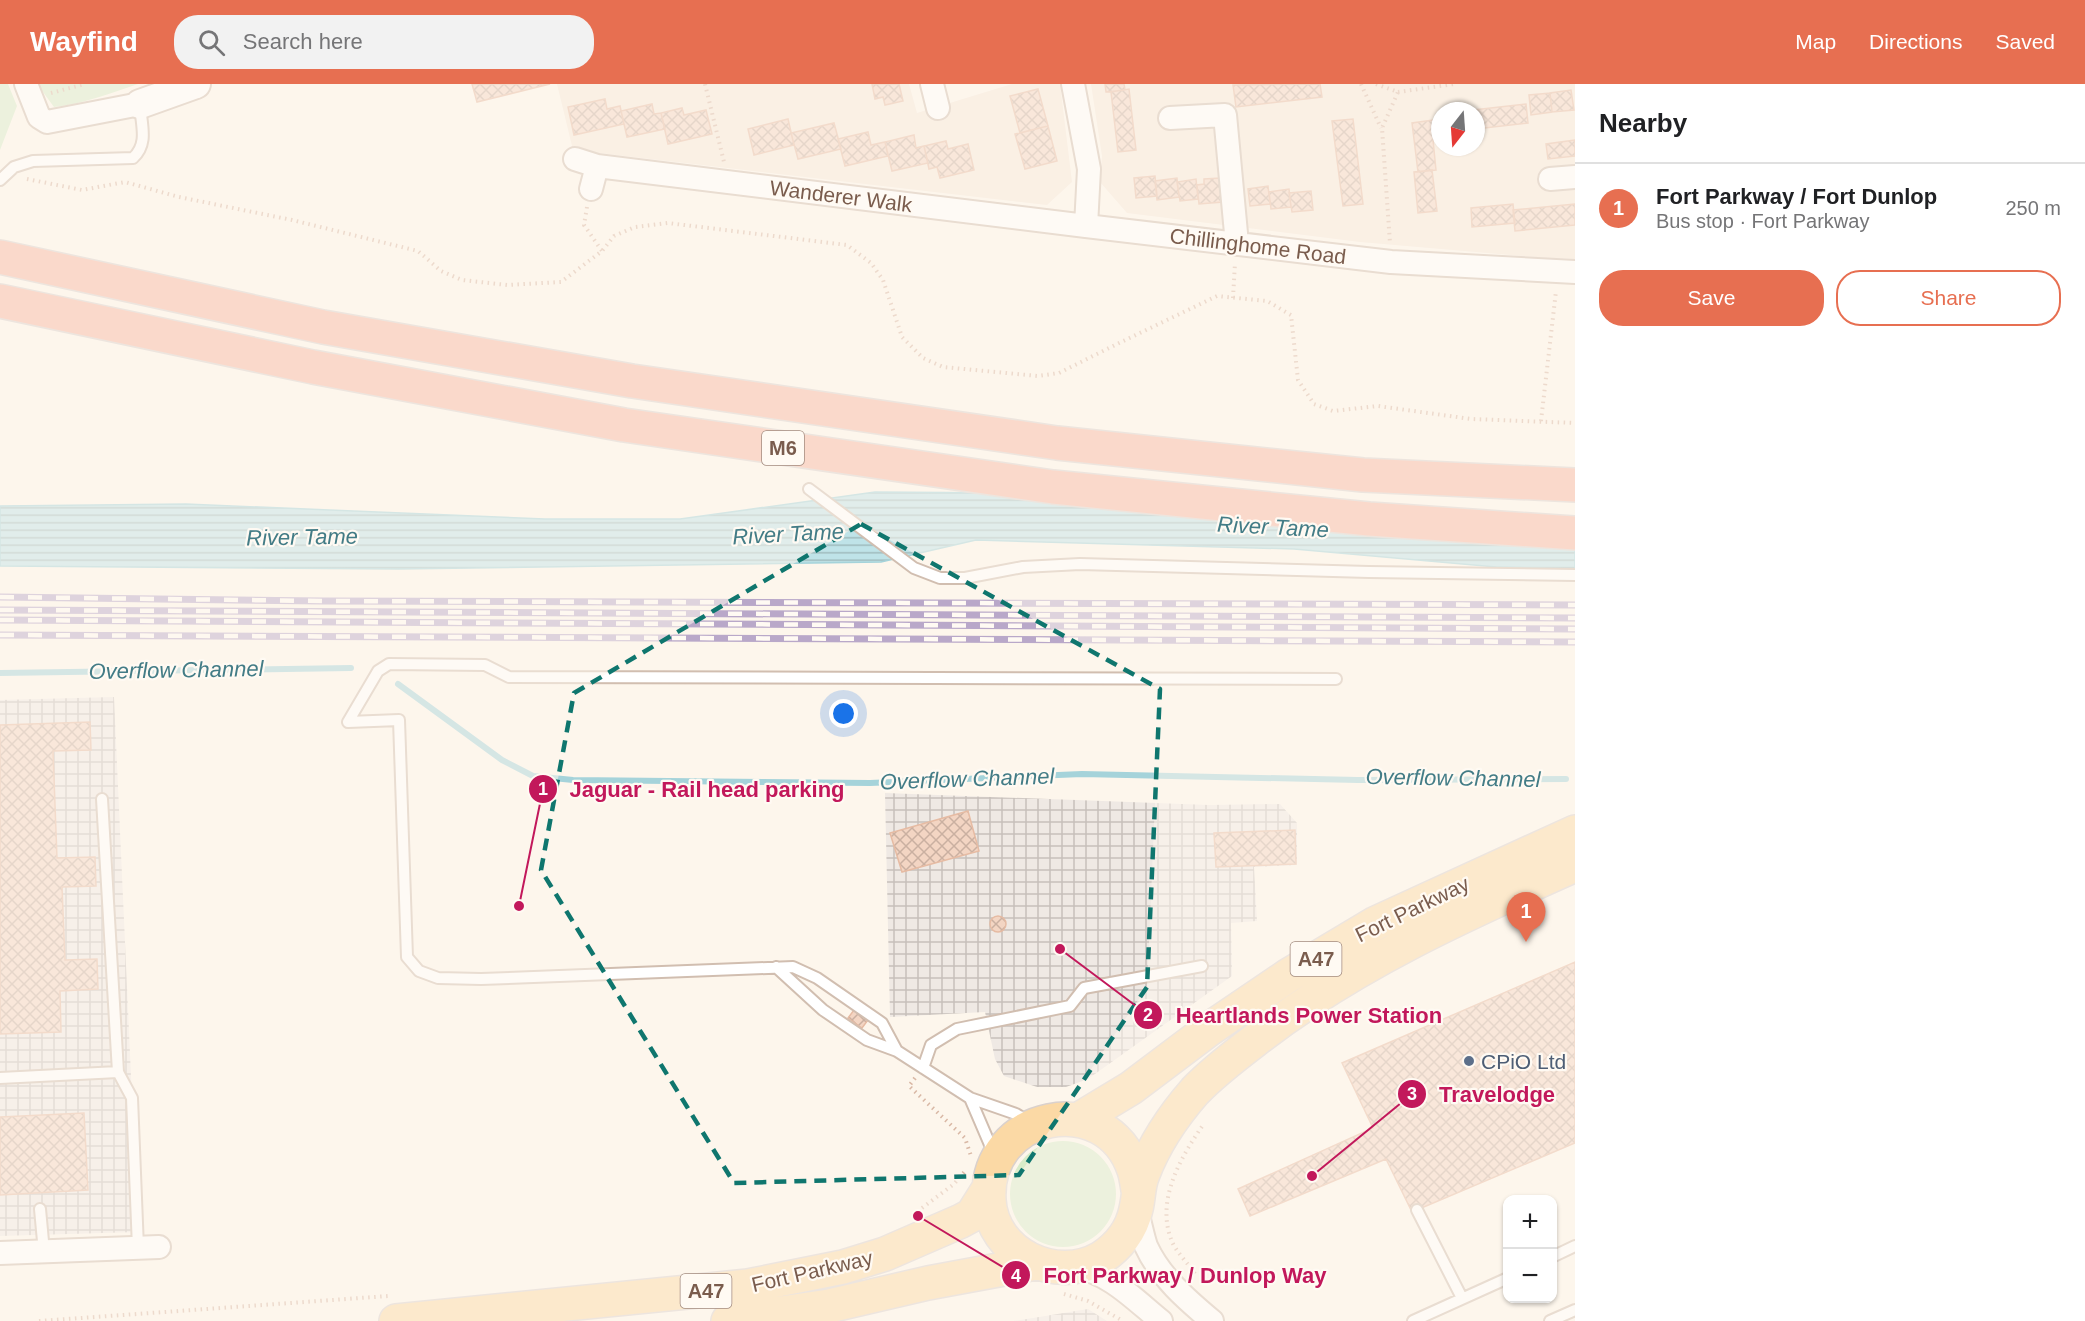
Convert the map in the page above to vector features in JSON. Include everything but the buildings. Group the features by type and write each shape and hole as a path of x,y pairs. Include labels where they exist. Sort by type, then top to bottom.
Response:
{"highway":[{"name":"M6","path":"0,257 323,327 632,381 1010,436 1363,475 1575,485"},
{"name":"M6","path":"0,301 313,367 636,426 1053,487 1369,519 1575,533"}],"main road":[{"name":"Fort Parkway","path":"1078,1120 1131,1088 1208,1030 1290,975 1376,923 1575,832"},
{"name":"Fort Parkway","path":"993,1173 989,1203 1000,1233 1022,1256 1036,1263 1062,1268 1067,1280 1119,1243 1133,1221 1144,1172 1170,1124 1196,1090 1245,1048 1298,1008 1396,949 1575,865"},
{"name":"Fort Parkway","path":"396,1308 748,1286 843,1267 885,1254 972,1215 1012,1138 1048,1120 1078,1120 1097,1126 1113,1138 1126,1153 1134,1171 1137,1200"},
{"name":"Fort Parkway","path":"728,1321 829,1306 928,1283 1036,1263"}],"street":[{"path":"32,100 47,122 52,123 102,110 140,104 196,84"},
{"path":"932,84 938,108"},
{"path":"1073,84 1089,169 1086,226"},
{"path":"1170,118 1225,115 1237,244"},
{"name":"Wanderer Walk","path":"591,189 586,162 1086,226"},
{"path":"1550,179 1575,177"},
{"name":"Chillinghome Road","path":"1086,226 1391,262 1567,272"},
{"path":"1137,1200 1147,1246 1178,1291 1212,1321"},
{"path":"0,1253 149,1248"},
{"path":"1067,1280 1088,1269 1113,1282 1161,1321"}],"lane":[{"path":"2,178 14,167 33,161 133,158 141,150 143,141 140,104"},
{"path":"809,489 914,568 940,578 965,578 1023,567 1080,564 1575,575"},
{"path":"897,1051 882,1023 817,978 793,967 481,979 438,978 419,971 407,957 399,720 348,722 378,671 389,664 485,665 509,677 1336,679"},
{"path":"102,799 118,1072 132,1098 136,1197 149,1248"},
{"path":"923,1068 931,1045 957,1029 1070,1006 1084,988 1202,966"},
{"path":"776,967 823,1010 867,1040 897,1051 970,1098 1016,1114 1034,1125"},
{"path":"0,1078 118,1072"},
{"path":"970,1098 993,1173"},
{"path":"40,1209 44,1252"},
{"path":"1417,1210 1462,1298"},
{"path":"1557,1255 1575,1246"},
{"path":"1413,1321 1503,1280"},
{"path":"1550,1321 1575,1310"}],"path":[{"path":"32,100 85,84"},
{"path":"705,84 729,182"},
{"path":"1361,84 1382,128 1391,262"},
{"path":"1376,84 1398,92 1454,84"},
{"path":"1382,128 1398,92"},
{"path":"2,178 82,190 125,182 179,197 292,220 418,251 441,271 462,280 507,285 561,282 602,251 614,236 634,227 668,223 847,245 871,263 884,280 902,337 923,358 942,367 1038,376 1059,373 1217,296 1267,301 1291,315 1298,380 1314,404 1333,411 1378,406 1470,419 1575,423"},
{"path":"591,189 584,225 602,251"},
{"path":"1233,298 1237,244"},
{"path":"1541,421 1567,272"},
{"path":"913,1213 954,1184 972,1163 971,1151 965,1138 909,1086 923,1068"},
{"path":"1178,1291 1195,1274 1171,1241 1165,1203 1191,1143 1204,1125"},
{"path":"1067,1280 1088,1301 1123,1321"},
{"path":"39,1321 396,1308"}],"highlighted area":[{"path":"861,524 1160,689 1147,987 1019,1175 734,1183 541,870 574,693"}],"shaded area":[{"path":"557,84 909,84 917,113 1012,84 1060,84 1072,182 1047,205 573,150"},
{"path":"1091,84 1575,84 1575,259 1360,242 1127,213 1100,182 1102,156"},
{"path":"114,697 138,1232 0,1236 0,700"},
{"path":"885,793 1209,805 1280,804 1297,823 1297,865 1254,867 1257,921 1231,923 1232,976 1088,1079 1066,1087 1037,1087 1004,1076 995,1059 985,1012 890,1017"},
{"path":"1088,1309 1107,1321 1014,1321"}],"green space":[{"path":"0,84 8,84 17,106 0,150"},
{"path":"37,84 138,84 86,101 54,107"},
{"path":"1063,1141 1083,1145 1100,1157 1112,1174 1116,1194 1112,1214 1100,1231 1083,1243 1063,1247 1043,1243 1026,1231 1014,1214 1010,1194 1014,1174 1026,1157 1043,1145"}],"water":[{"name":"River Tame","path":"875,492 1137,494 1575,529 1575,569 1496,567 1294,549 976,540 881,562 398,569 0,566 0,506 186,504 545,519 680,519"}],"waterway":[{"name":"Overflow Channel","path":"0,673 351,668"},
{"name":"Overflow Channel","path":"398,684 502,760 533,776 573,780 870,783 1082,774 1358,780 1566,779"}],"railway":[{"path":"0,597 323,601 1575,605"},
{"path":"0,610 1575,618"},
{"path":"0,620 1575,629"},
{"path":"0,635 1575,642"}],"place":[{"name":"Jaguar - Rail head parking","path":"519,906"},
{"name":"Fort Parkway / Fort Dunlop","path":"1526,942"},
{"name":"Heartlands Power Station","path":"1060,949"},
{"name":"CPiO Ltd","path":"1469,1061"},
{"name":"Travelodge","path":"1312,1176"},
{"name":"Fort Parkway / Dunlop Way","path":"918,1216"}]}
